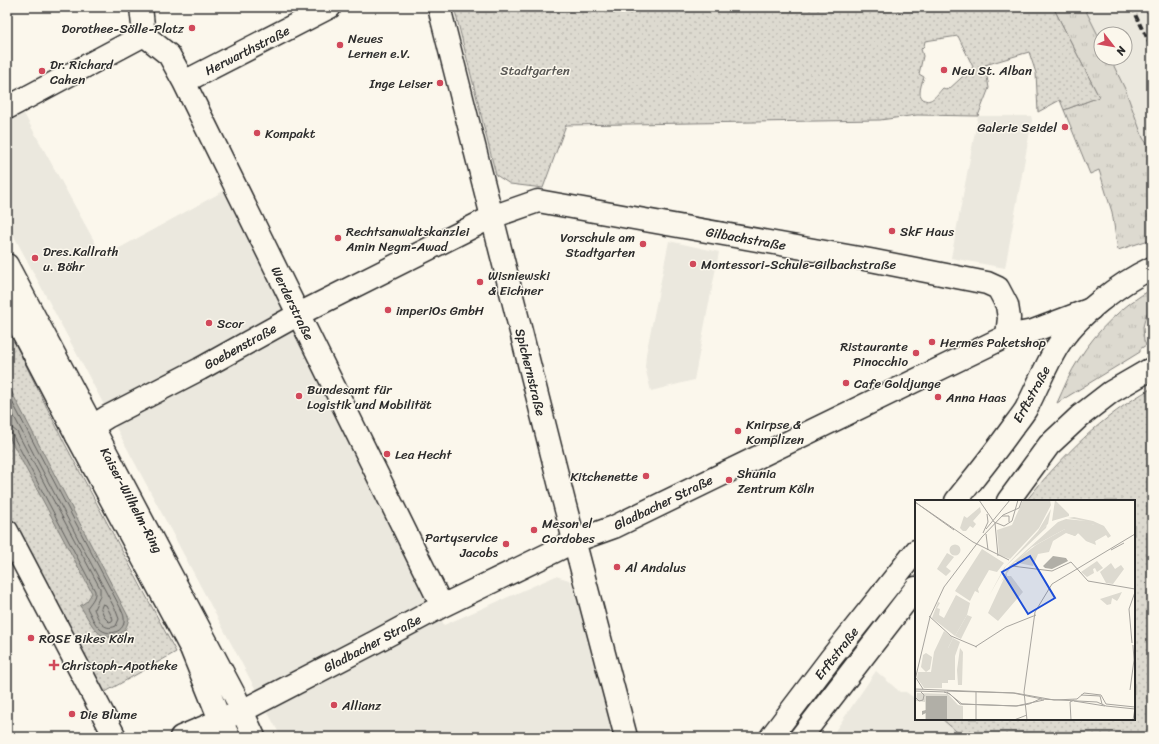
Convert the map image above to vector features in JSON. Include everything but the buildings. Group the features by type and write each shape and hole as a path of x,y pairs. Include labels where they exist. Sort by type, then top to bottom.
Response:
{"street":[{"path":"7,108 144,35 141,7"},
{"name":"Herwarthstraße","path":"184,82 330,7"},
{"name":"Spichernstraße","path":"439,7 626,737"},
{"name":"Werderstraße","path":"144,35 169,55 184,82 442,606"},
{"name":"Gilbachstraße","path":"492,217 538,201 824,252 987,283 998,288 1007,305 1009,318 1007,336"},
{"name":"Goebenstraße","path":"85,431 107,417 200,369 299,314 492,217"},
{"name":"Kaiser-Wilhelm-Ring","path":"7,265 190,648 224,729"},
{"name":"Erftstraße","path":"957,500 997,450 1025,410 1041,375 1058,345 1091,309 1117,287 1152,268"},
{"name":"Kaiser-Wilhelm-Ring","path":"7,302 85,431 236,698 254,737"},
{"name":"Gladbacher Straße","path":"181,737 224,729 242,711 442,606 575,541 614,527 1007,336 1033,331 1091,309"},
{"path":"1009,500 1049,445 1075,421 1111,392 1149,370"},
{"path":"7,531 116,737"},
{"name":"Erftstraße","path":"771,737 915,553"},
{"name":"Erftstraße","path":"801,737 815,727 915,589"}],"shaded area":[{"path":"1084,7 1152,7 1152,151 1143,138 1125,89 1113,66 1133,66 1133,26 1094,26"},
{"path":"7,83 103,257 231,187 444,625 556,576 569,580 575,590 615,737 281,737 7,223"},
{"path":"978,116 1031,116 1032,120 1005,268 951,258"},
{"path":"669,241 719,252 694,380 651,391 645,367 646,354"},
{"path":"876,671 900,692 906,692 915,698 915,720 943,720 963,737 831,737"}],"green space":[{"name":"Stadtgarten","path":"454,7 978,7 980,12 992,7 1053,7 1099,97 1064,110 1060,100 1038,112 1036,73 1029,52 985,65 989,88 978,116 917,115 880,120 566,125 543,188 510,184 496,175","holes":["958,36 973,67 948,90 943,88 929,101 921,97 920,89 924,77 919,74 923,56 921,49 924,46 925,41"]},
{"path":"1053,7 1084,7 1094,26 1093,66 1114,66 1125,89 1143,138 1152,151 1152,239 1118,250 1112,212 1099,170 1090,174 1064,110 1099,97"},
{"path":"1152,289 1152,307 1146,315 1143,327 1144,341 1146,345 1140,349 1140,352 1057,403 1073,369 1086,348 1102,328 1141,295"},
{"path":"1152,311 1152,346 1150,347 1147,338 1147,329 1148,320"},
{"path":"7,327 65,444 176,652 100,695 7,515"},
{"path":"1152,388 1152,737 963,737 943,720 1135,720 1135,500 1027,500 1054,468 1084,438 1116,411"}],"water":[{"path":"7,383 129,618 125,629 117,635 110,637 99,633 80,606 87,601 92,593 7,433"}],"railway":[{"path":"1132,7 1152,49"},
{"path":"1148,7 1152,16"}],"place":[{"name":"Dorothee-Sölle-Platz","path":"192,28"},
{"name":"Neues Lernen e.V.","path":"340,45"},
{"name":"Neu St. Alban","path":"944,70"},
{"name":"Dr. Richard Cahen","path":"42,71"},
{"name":"Inge Leiser","path":"440,83"},
{"name":"Galerie Seidel","path":"1065,127"},
{"name":"Kompakt","path":"257,133"},
{"name":"SkF Haus","path":"892,231"},
{"name":"Rechtsanwaltskanzlei Amin Negm-Awad","path":"338,238"},
{"name":"Vorschule am Stadtgarten","path":"643,244"},
{"name":"Dres.Kallrath u. Böhr","path":"35,258"},
{"name":"Montessori-Schule-Gilbachstraße","path":"693,264"},
{"name":"Wisniewski & Eichner","path":"480,282"},
{"name":"imperiOs GmbH","path":"388,310"},
{"name":"Scor","path":"209,323"},
{"name":"Hermes Paketshop","path":"932,342"},
{"name":"Ristaurante Pinocchio","path":"916,353"},
{"name":"Cafe Goldjunge","path":"846,383"},
{"name":"Bundesamt für Logistik und Mobilität","path":"299,396"},
{"name":"Anna Haas","path":"938,397"},
{"name":"Knirpse & Komplizen","path":"738,431"},
{"name":"Lea Hecht","path":"387,454"},
{"name":"Kitchenette","path":"646,476"},
{"name":"Shunia Zentrum Köln","path":"729,480"},
{"name":"Meson el Cordobes","path":"534,530"},
{"name":"Partyservice Jacobs","path":"506,544"},
{"name":"Al Andalus","path":"617,567"},
{"name":"ROSE Bikes Köln","path":"31,638"},
{"name":"Christoph-Apotheke","path":"54,665"},
{"name":"Allianz","path":"334,705"},
{"name":"Die Blume","path":"72,714"}]}
